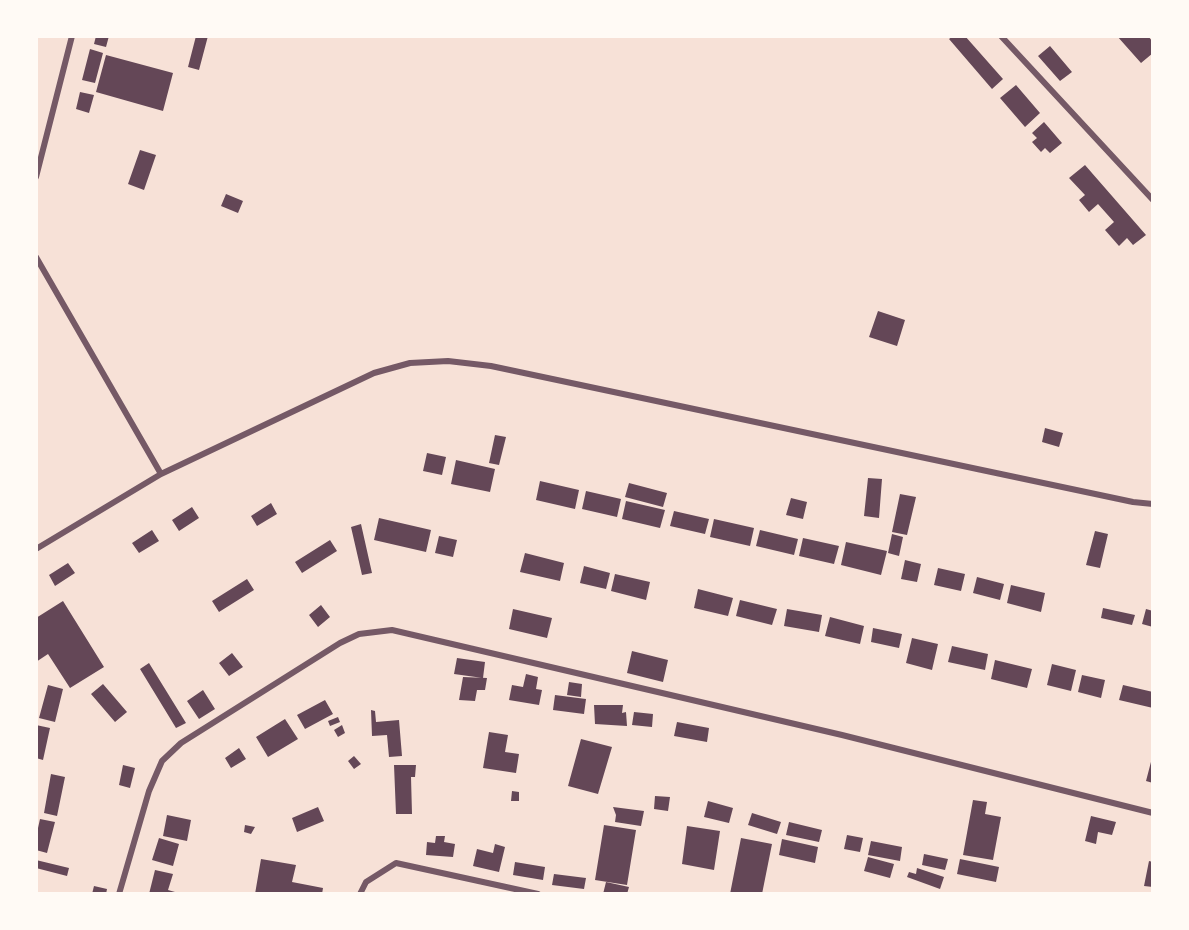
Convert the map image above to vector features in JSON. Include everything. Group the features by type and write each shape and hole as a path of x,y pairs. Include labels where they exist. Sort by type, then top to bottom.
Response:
{"street":[{"path":"36,177 72,36"},
{"path":"1001,36 1153,200"},
{"path":"36,257 161,474"},
{"path":"36,549 161,474 374,373 410,363 448,361 491,366 1133,502 1153,504"},
{"path":"119,894 149,791 162,761 181,743 340,643 359,633 392,630 842,735 1153,813"},
{"path":"360,894 366,882 396,864 538,894"}],"building":[{"path":"96,36 109,36 106,47 94,44"},
{"path":"196,36 208,36 199,70 188,67"},
{"path":"953,36 965,36 1003,79 992,89 949,39"},
{"path":"1117,36 1148,36 1153,42 1153,53 1141,63"},
{"path":"1050,46 1072,72 1060,81 1038,56"},
{"path":"90,49 103,53 95,83 82,80"},
{"path":"106,55 173,73 163,111 96,92"},
{"path":"1016,85 1040,113 1025,127 1000,98"},
{"path":"80,92 94,95 89,113 76,109"},
{"path":"1044,122 1062,143 1050,153 1045,148 1041,152 1032,142 1037,138 1032,133"},
{"path":"140,150 156,155 144,190 128,184"},
{"path":"1085,165 1146,235 1133,245 1127,238 1119,246 1105,230 1114,222 1098,204 1089,212 1079,200 1085,195 1069,178"},
{"path":"226,194 243,201 238,213 221,206"},
{"path":"878,311 905,320 897,346 869,337"},
{"path":"1045,428 1063,433 1059,447 1042,442"},
{"path":"495,435 506,437 499,465 489,463"},
{"path":"427,453 446,457 442,475 423,471"},
{"path":"456,460 495,469 490,492 451,484"},
{"path":"868,478 882,479 879,518 864,516"},
{"path":"540,481 579,490 575,509 536,500"},
{"path":"629,483 667,493 663,507 625,497"},
{"path":"586,491 621,499 617,517 582,509"},
{"path":"900,494 916,497 907,535 892,532"},
{"path":"791,498 807,502 803,519 786,515"},
{"path":"626,501 665,510 660,528 622,519"},
{"path":"271,503 277,514 257,526 251,516"},
{"path":"192,507 199,518 179,531 172,520"},
{"path":"674,511 709,519 705,534 670,526"},
{"path":"379,518 431,530 426,552 374,540"},
{"path":"714,519 754,528 750,546 710,537"},
{"path":"361,524 372,573 362,575 351,527"},
{"path":"152,530 159,541 139,553 132,543"},
{"path":"760,530 798,539 794,555 756,546"},
{"path":"1095,531 1108,534 1100,568 1086,565"},
{"path":"892,534 903,537 899,556 888,553"},
{"path":"439,536 457,540 453,557 435,553"},
{"path":"803,538 839,546 834,564 799,556"},
{"path":"330,540 337,551 302,573 295,562"},
{"path":"846,542 887,551 881,575 841,565"},
{"path":"525,553 564,563 560,581 520,572"},
{"path":"905,560 921,564 917,582 901,579"},
{"path":"68,563 75,573 55,586 49,575"},
{"path":"584,566 610,573 606,589 580,583"},
{"path":"938,568 965,574 961,591 934,585"},
{"path":"615,574 650,582 646,600 611,591"},
{"path":"977,577 1004,584 1000,600 973,593"},
{"path":"247,579 254,590 219,612 212,601"},
{"path":"1011,585 1045,593 1041,612 1007,603"},
{"path":"698,589 733,598 728,616 694,608"},
{"path":"740,600 777,609 772,625 736,616"},
{"path":"63,601 104,667 70,688 48,654 36,662 36,618"},
{"path":"321,605 330,617 318,627 309,615"},
{"path":"1103,608 1135,615 1132,625 1101,618"},
{"path":"513,609 552,618 547,638 509,629"},
{"path":"787,609 822,615 819,632 784,626"},
{"path":"1146,609 1153,611 1153,627 1142,624"},
{"path":"830,617 864,626 860,644 825,636"},
{"path":"873,628 902,634 899,648 871,642"},
{"path":"912,638 938,644 932,670 906,663"},
{"path":"952,646 988,654 985,670 948,662"},
{"path":"632,651 668,660 663,682 627,673"},
{"path":"232,653 243,667 229,676 219,663"},
{"path":"457,658 485,662 483,678 454,674"},
{"path":"995,660 1032,669 1027,688 991,679"},
{"path":"149,663 186,723 176,728 140,669"},
{"path":"1052,664 1076,670 1071,691 1047,685"},
{"path":"526,674 538,677 536,689 542,690 539,705 509,700 512,685 523,687"},
{"path":"1082,675 1105,680 1101,698 1078,692"},
{"path":"463,677 487,678 485,690 477,690 475,701 459,700"},
{"path":"569,682 582,684 581,697 567,695"},
{"path":"103,684 127,712 115,722 91,694"},
{"path":"48,685 63,689 55,722 39,718"},
{"path":"1123,685 1153,692 1153,708 1119,700"},
{"path":"203,690 215,709 199,719 187,701"},
{"path":"555,695 586,699 584,714 553,710"},
{"path":"325,700 333,714 305,729 297,715"},
{"path":"594,705 623,705 622,713 626,712 627,726 595,724"},
{"path":"371,710 375,711 376,722 399,720 402,756 389,757 387,735 372,736"},
{"path":"634,712 653,714 652,727 632,725"},
{"path":"338,717 340,722 330,726 328,721"},
{"path":"285,719 298,739 268,757 256,737"},
{"path":"677,722 709,728 707,742 674,736"},
{"path":"36,725 50,728 43,760 36,758"},
{"path":"342,725 345,733 338,737 334,730"},
{"path":"489,732 508,735 505,752 519,754 516,773 483,768"},
{"path":"581,739 612,747 598,794 568,786"},
{"path":"239,748 246,759 231,768 225,758"},
{"path":"354,756 361,764 354,769 348,761"},
{"path":"1153,758 1153,783 1146,781"},
{"path":"123,765 135,768 130,788 119,785"},
{"path":"394,765 416,765 415,777 411,777 412,814 396,814"},
{"path":"51,774 65,777 57,816 44,813"},
{"path":"512,791 519,792 519,801 511,801"},
{"path":"655,796 670,797 668,811 654,809"},
{"path":"973,800 987,802 985,814 1001,817 993,860 963,855"},
{"path":"708,801 733,808 729,823 704,817"},
{"path":"318,807 324,821 297,832 292,818"},
{"path":"613,807 644,811 641,826 615,822 616,815"},
{"path":"752,813 781,822 777,834 748,825"},
{"path":"167,815 191,820 187,841 163,836"},
{"path":"1091,816 1116,822 1112,835 1098,832 1096,844 1085,841"},
{"path":"40,819 55,822 47,853 36,850"},
{"path":"789,822 822,830 819,842 786,835"},
{"path":"245,825 255,827 251,834 244,832"},
{"path":"604,825 636,830 627,885 595,880"},
{"path":"687,826 720,831 714,870 682,864"},
{"path":"847,835 863,838 860,852 844,849"},
{"path":"436,836 445,836 444,842 455,844 453,857 426,855 427,842 435,843"},
{"path":"159,838 179,844 173,866 152,860"},
{"path":"741,838 772,844 762,894 730,894"},
{"path":"782,839 818,847 815,863 779,855"},
{"path":"871,841 902,847 900,861 868,855"},
{"path":"495,844 505,847 499,872 473,866 477,849 493,853"},
{"path":"924,854 948,859 945,870 922,865"},
{"path":"868,857 894,864 890,878 864,871"},
{"path":"261,859 296,865 292,882 323,888 322,894 255,894"},
{"path":"960,859 999,867 996,882 957,874"},
{"path":"36,860 69,868 67,876 36,868"},
{"path":"1149,861 1153,862 1153,887 1144,886"},
{"path":"515,862 545,867 543,880 513,875"},
{"path":"917,868 944,877 940,889 907,877 909,872 916,874"},
{"path":"155,870 173,874 168,890 182,894 149,894"},
{"path":"554,874 586,878 584,889 552,885"},
{"path":"606,882 629,887 627,894 603,894"},
{"path":"94,886 107,889 106,894 92,894"}]}
